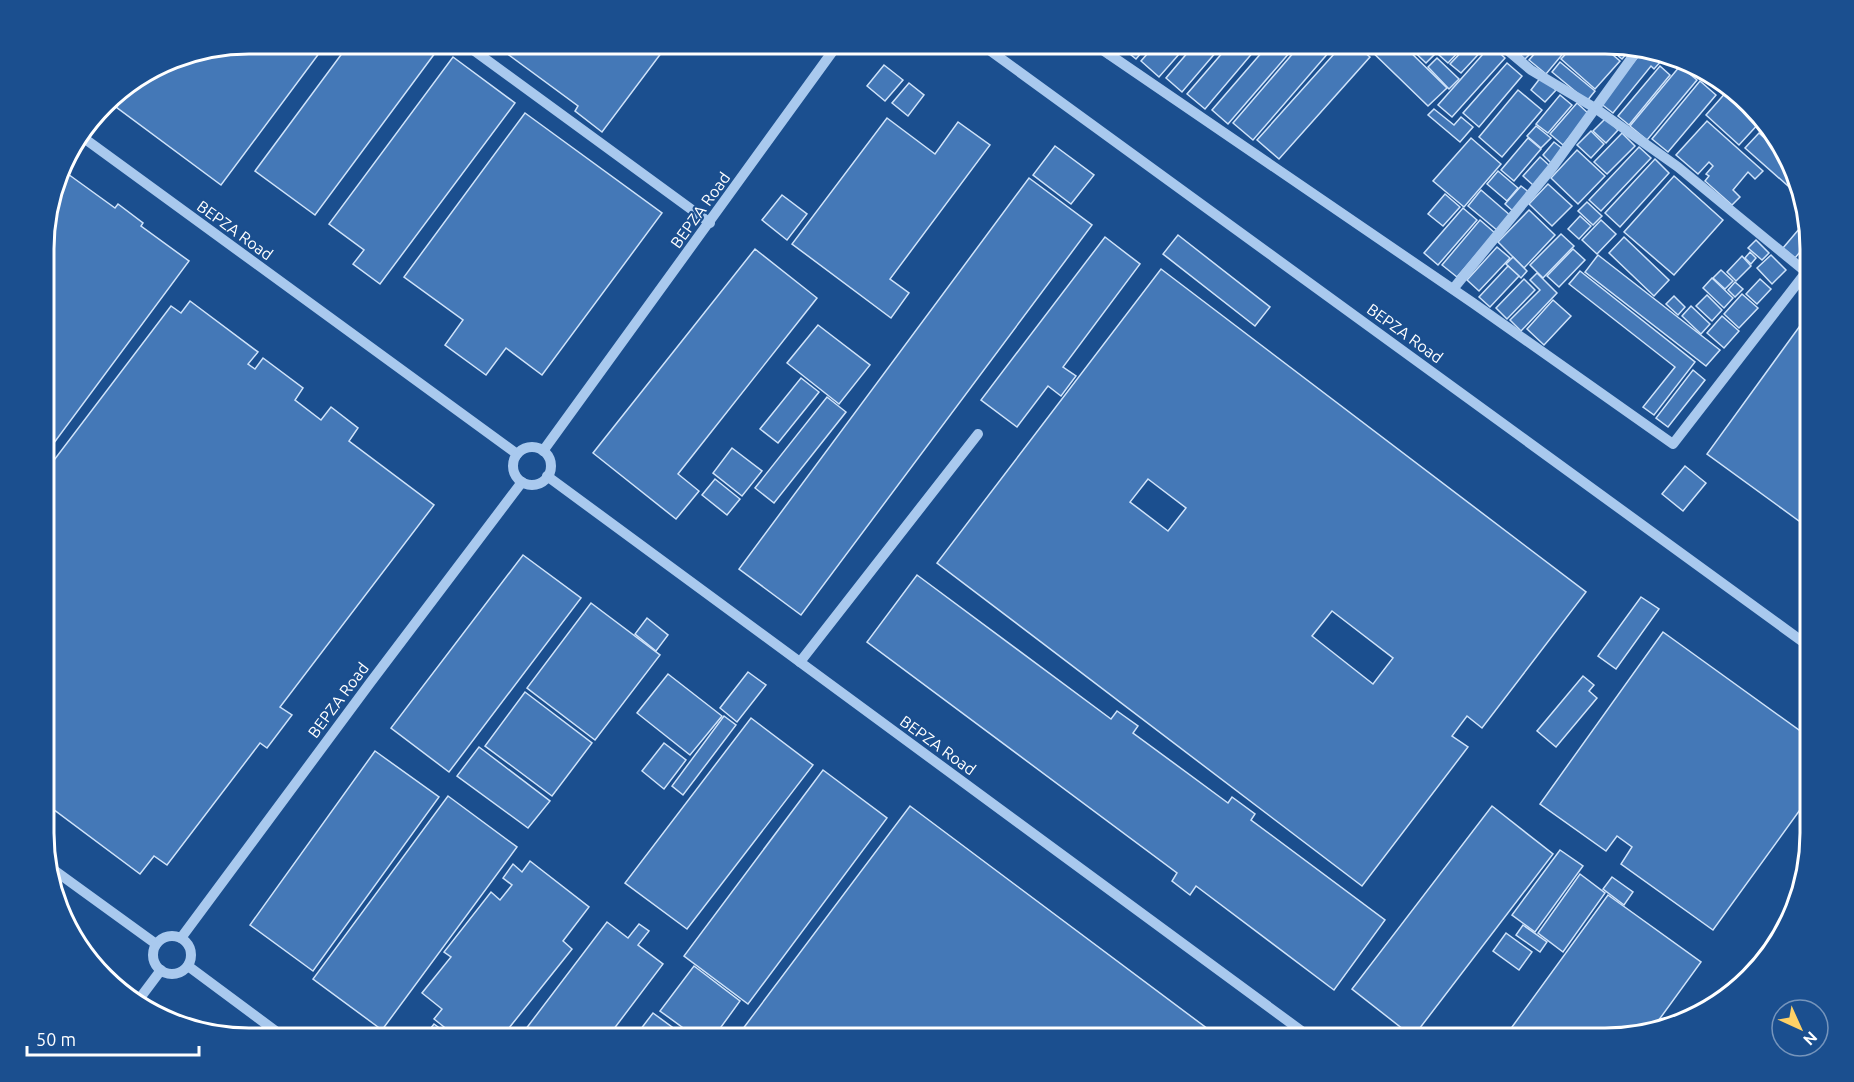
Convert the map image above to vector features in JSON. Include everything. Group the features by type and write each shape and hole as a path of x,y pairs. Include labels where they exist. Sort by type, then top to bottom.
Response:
{"street":[{"path":"479,54 710,222"},
{"name":"BEPZA Road","path":"543,451 831,54"},
{"name":"BEPZA Road","path":"995,54 1800,640"},
{"path":"1109,54 1453,289 1673,444 1800,279"},
{"path":"1512,54 1531,70 1595,108 1678,167 1800,263"},
{"path":"1453,289 1552,168 1633,56"},
{"name":"BEPZA Road","path":"87,141 517,454"},
{"path":"800,662 978,434"},
{"path":"528,447 535,447 543,451 549,459 550,466 547,476 535,484 522,482 517,478 513,466 517,454 528,447"},
{"name":"BEPZA Road","path":"547,476 1297,1028"},
{"name":"BEPZA Road","path":"181,938 522,482"},
{"path":"59,873 156,944"},
{"path":"168,936 181,938 190,947 188,966 176,974 161,970 154,962 156,944 168,936"},
{"path":"188,966 272,1028"},
{"path":"142,996 161,970"}],"building":[{"path":"249,54 319,54 221,185 115,107 151,80 186,64 223,56"},
{"path":"342,54 434,54 315,215 255,171"},
{"path":"508,54 660,54 602,132 575,111 578,106"},
{"path":"1130,54 1140,54 1136,59"},
{"path":"1147,54 1179,54 1159,77 1141,61"},
{"path":"1186,54 1214,54 1182,92 1166,78"},
{"path":"1221,54 1252,54 1205,109 1187,94"},
{"path":"1260,54 1288,54 1228,124 1212,110"},
{"path":"1292,54 1327,54 1253,140 1233,123"},
{"path":"1334,54 1366,54 1370,57 1279,159 1257,140"},
{"path":"1374,54 1412,54 1447,88 1428,106"},
{"path":"1417,54 1435,54 1426,63"},
{"path":"1440,54 1457,54 1448,63"},
{"path":"1460,54 1479,54 1461,73 1450,64"},
{"path":"1483,54 1501,54 1505,58 1452,117 1438,105"},
{"path":"1520,54 1530,54 1525,59"},
{"path":"1534,54 1563,54 1546,74 1529,60"},
{"path":"1566,54 1605,54 1612,55 1620,61 1595,89 1561,59"},
{"path":"453,57 515,103 380,284 353,264 364,250 329,224"},
{"path":"1637,57 1660,62 1654,69 1651,66 1613,113 1600,103"},
{"path":"1437,58 1459,79 1449,89 1428,67"},
{"path":"1560,62 1595,91 1587,101 1552,72"},
{"path":"1507,63 1522,76 1479,127 1463,113"},
{"path":"884,65 903,80 885,101 867,86"},
{"path":"1660,66 1670,75 1629,125 1618,116"},
{"path":"1678,68 1697,80 1647,140 1630,126"},
{"path":"1541,77 1556,90 1545,102 1531,90"},
{"path":"1700,81 1716,95 1668,152 1652,139"},
{"path":"909,83 924,95 908,116 892,103"},
{"path":"1518,90 1542,110 1502,157 1479,137"},
{"path":"1724,94 1756,126 1739,145 1706,115"},
{"path":"1560,95 1572,105 1548,133 1536,124"},
{"path":"1577,103 1589,114 1563,145 1550,134"},
{"path":"1434,109 1454,125 1461,117 1473,127 1460,142 1428,115"},
{"path":"525,113 662,213 542,375 506,348 486,375 445,345 463,320 404,277"},
{"path":"887,118 935,154 958,122 990,145 890,279 909,293 891,318 792,244"},
{"path":"1606,118 1618,130 1606,143 1593,131"},
{"path":"1707,121 1763,171 1755,179 1748,172 1733,190 1740,197 1732,205 1705,181 1709,176 1706,174 1713,166 1709,162 1698,174 1676,155"},
{"path":"1536,126 1551,138 1541,148 1527,136"},
{"path":"1591,131 1604,144 1591,158 1577,145"},
{"path":"1622,133 1635,146 1607,174 1594,162"},
{"path":"1759,133 1767,141 1780,163 1791,188 1745,148"},
{"path":"1471,138 1501,164 1464,207 1433,181"},
{"path":"1528,138 1541,149 1514,181 1501,170"},
{"path":"1554,142 1563,149 1551,163 1543,155"},
{"path":"1055,146 1094,175 1071,204 1033,175"},
{"path":"1639,147 1651,158 1601,211 1589,200"},
{"path":"1577,150 1605,176 1578,204 1551,178"},
{"path":"1540,157 1550,166 1533,185 1523,176"},
{"path":"1655,159 1669,173 1620,227 1605,213"},
{"path":"1498,171 1518,188 1507,201 1487,184"},
{"path":"69,175 115,208 118,204 143,223 141,226 189,261 54,443 54,249 56,223"},
{"path":"1674,176 1723,220 1674,275 1624,232"},
{"path":"1029,178 1092,225 801,615 739,569"},
{"path":"1548,184 1572,206 1552,226 1529,204"},
{"path":"1521,186 1530,193 1514,212 1505,204"},
{"path":"1481,190 1511,216 1498,231 1468,206"},
{"path":"1445,194 1460,207 1443,226 1428,214"},
{"path":"782,195 807,214 787,240 762,220"},
{"path":"1587,202 1602,216 1593,225 1578,211"},
{"path":"1463,208 1477,220 1438,265 1424,253"},
{"path":"1529,210 1555,235 1524,268 1498,242"},
{"path":"1580,216 1591,226 1579,239 1568,229"},
{"path":"1480,220 1495,233 1457,277 1442,265"},
{"path":"1601,220 1616,234 1597,254 1582,240"},
{"path":"1799,229 1800,252 1795,258 1783,248"},
{"path":"1561,234 1574,246 1543,278 1530,265"},
{"path":"1178,235 1270,307 1255,326 1163,254"},
{"path":"1105,237 1140,264 1063,367 1076,376 1061,396 1048,386 1017,427 981,400"},
{"path":"1624,237 1669,280 1654,296 1609,253"},
{"path":"1756,240 1769,253 1762,260 1748,248"},
{"path":"1497,247 1510,258 1479,291 1467,280"},
{"path":"755,249 817,298 678,474 699,491 676,519 593,453"},
{"path":"1573,249 1585,260 1559,287 1547,276"},
{"path":"1750,252 1756,258 1751,264 1745,258"},
{"path":"1598,255 1720,350 1706,366 1585,272"},
{"path":"1771,255 1786,270 1772,284 1757,268"},
{"path":"1742,256 1751,266 1736,281 1727,272"},
{"path":"1513,257 1527,271 1521,278 1506,264"},
{"path":"1508,266 1519,276 1490,307 1479,297"},
{"path":"1161,269 1586,592 1482,728 1467,716 1452,736 1468,747 1362,886 937,563","holes":["1148,479 1186,508 1168,531 1130,502","1332,611 1393,658 1373,684 1312,636"]},
{"path":"1721,270 1733,281 1725,289 1713,278"},
{"path":"1580,271 1695,362 1654,415 1643,407 1675,367 1569,284"},
{"path":"1537,273 1557,293 1521,331 1510,320 1540,290 1530,280"},
{"path":"1712,278 1733,298 1724,308 1703,288"},
{"path":"1524,279 1535,290 1507,319 1496,308"},
{"path":"1760,279 1771,289 1757,304 1746,294"},
{"path":"1735,282 1743,289 1735,297 1728,290"},
{"path":"1742,294 1758,308 1739,328 1724,314"},
{"path":"1707,295 1722,310 1712,321 1696,306"},
{"path":"1674,296 1685,307 1678,315 1666,304"},
{"path":"1553,300 1571,316 1544,345 1527,329"},
{"path":"190,301 258,352 248,364 255,369 263,358 303,388 295,400 321,420 331,407 358,428 349,441 434,505 280,707 292,715 267,748 260,743 167,865 154,856 140,874 54,810 54,460 171,306 181,313"},
{"path":"1691,306 1710,324 1701,334 1682,316"},
{"path":"1722,316 1739,331 1724,348 1707,333"},
{"path":"818,325 870,365 839,404 787,363"},
{"path":"1800,326 1800,522 1707,454"},
{"path":"1693,370 1705,380 1668,427 1656,418"},
{"path":"801,378 819,392 778,443 760,429"},
{"path":"827,397 846,412 774,503 755,488"},
{"path":"732,448 762,471 742,496 713,473"},
{"path":"1685,466 1706,483 1683,511 1662,494"},
{"path":"715,479 740,499 727,515 702,495"},
{"path":"523,555 581,598 449,772 391,728"},
{"path":"917,575 1111,719 1117,711 1138,726 1133,733 1228,803 1232,797 1255,814 1251,820 1385,920 1334,990 1196,886 1190,895 1172,881 1177,873 867,642"},
{"path":"1641,597 1659,609 1616,669 1598,656"},
{"path":"591,603 660,655 595,740 527,688"},
{"path":"647,618 668,635 656,651 635,634"},
{"path":"1663,632 1800,731 1800,810 1713,930 1621,864 1632,847 1617,836 1606,851 1540,804"},
{"path":"748,672 766,685 737,722 720,708"},
{"path":"668,674 722,716 690,755 637,713"},
{"path":"1583,676 1594,685 1589,691 1597,698 1556,747 1537,731"},
{"path":"525,692 592,743 552,796 485,746"},
{"path":"724,716 736,725 683,795 672,786"},
{"path":"751,718 813,765 687,929 625,883"},
{"path":"664,743 686,760 664,789 642,771"},
{"path":"479,747 550,801 528,828 457,776"},
{"path":"375,751 439,797 313,971 250,925"},
{"path":"823,770 887,818 748,1004 684,956"},
{"path":"448,796 517,847 383,1028 379,1028 313,979"},
{"path":"910,806 1207,1028 744,1028"},
{"path":"1492,806 1553,854 1420,1028 1402,1028 1352,989"},
{"path":"1560,850 1583,866 1535,932 1512,915"},
{"path":"530,861 589,907 563,941 572,949 509,1028 445,1028 434,1019 442,1009 422,993 451,957 444,952 491,892 500,900 512,885 503,878 513,864 522,872"},
{"path":"1580,874 1605,893 1563,952 1538,933"},
{"path":"1612,877 1633,892 1624,905 1603,889"},
{"path":"1608,895 1701,962 1659,1020 1618,1028 1511,1028"},
{"path":"607,922 628,938 639,924 649,931 638,945 663,964 615,1028 527,1028"},
{"path":"1523,925 1547,942 1540,952 1516,935"},
{"path":"1506,933 1532,952 1519,970 1493,951"},
{"path":"694,966 740,1001 720,1028 683,1028 660,1011"},
{"path":"653,1013 673,1028 642,1028"}]}
